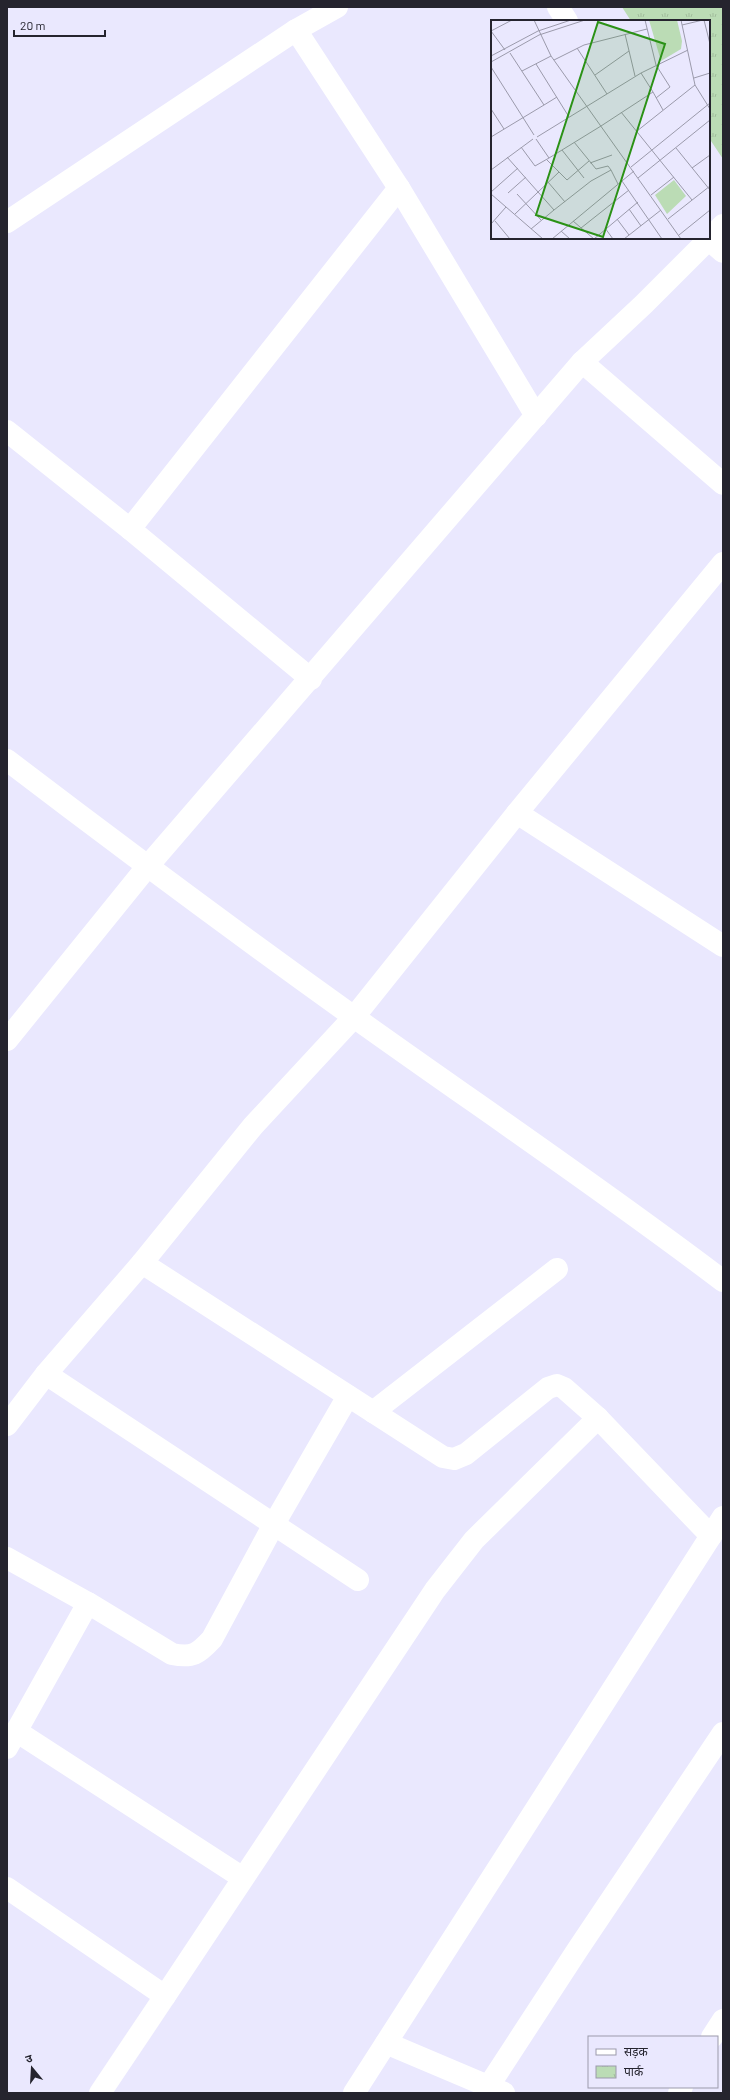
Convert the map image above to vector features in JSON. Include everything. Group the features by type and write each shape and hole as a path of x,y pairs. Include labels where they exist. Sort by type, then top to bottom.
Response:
{"street":[{"path":"7,222 296,30 338,7"},
{"path":"558,7 566,20"},
{"path":"296,30 399,188 536,416"},
{"path":"130,529 399,188"},
{"path":"11,1027 582,362 715,239"},
{"path":"582,362 723,484"},
{"path":"7,431 130,529 311,679"},
{"path":"7,1425 46,1374 142,1262 253,1126 354,1017 517,813 723,564"},
{"path":"7,760 147,867 354,1017 586,1181 723,1281"},
{"path":"517,813 723,946"},
{"path":"142,1262 443,1457 454,1460 466,1454 548,1388 557,1385 564,1388 598,1418 711,1536"},
{"path":"373,1412 557,1269"},
{"path":"46,1374 358,1580"},
{"path":"7,1558 88,1603 172,1654 186,1657 200,1653 212,1639 274,1524 348,1396"},
{"path":"100,2093 440,1584 474,1540 598,1418"},
{"path":"354,2093 723,1517"},
{"path":"88,1603 11,1740 243,1878"},
{"path":"386,2043 496,2090 578,1949 723,1733"},
{"path":"7,1888 165,1996"},
{"path":"713,2036 723,2020"}],"green space":[{"path":"622,7 723,7 723,159 710,140 710,20 630,20"}]}
